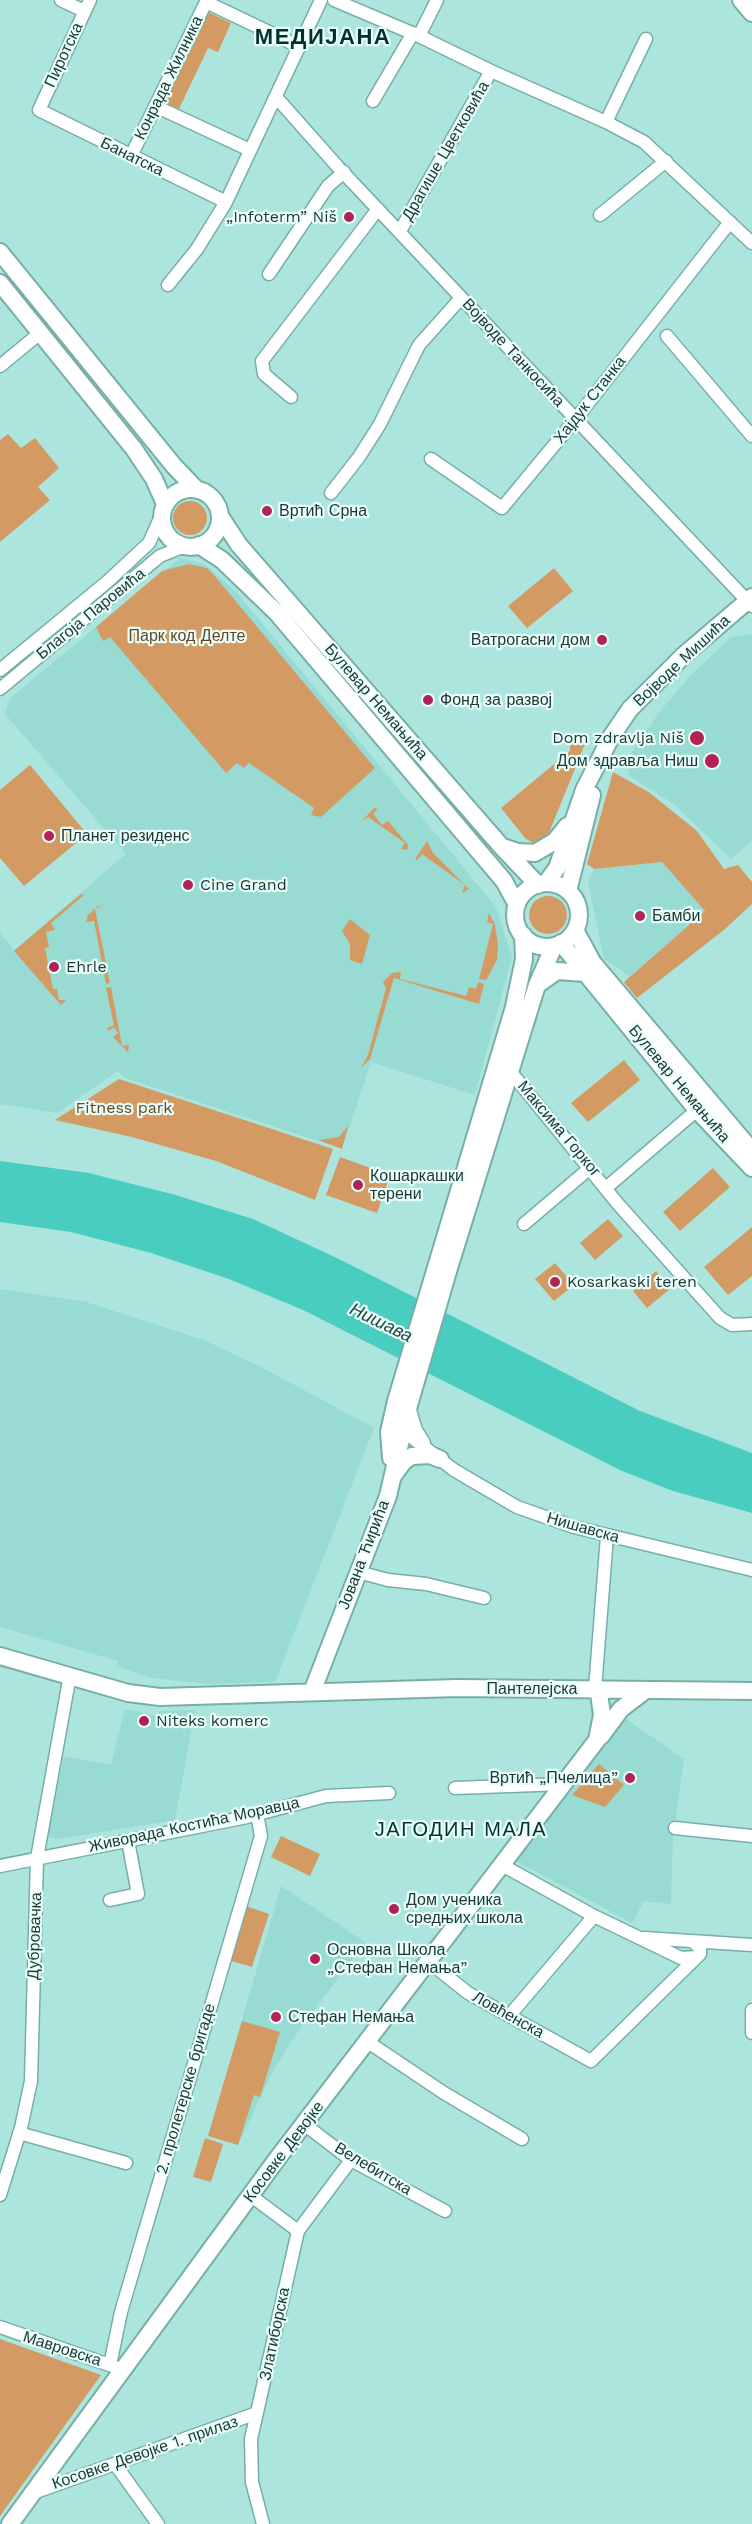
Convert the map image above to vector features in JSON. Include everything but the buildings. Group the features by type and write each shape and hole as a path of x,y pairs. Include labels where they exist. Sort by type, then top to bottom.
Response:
{"street":[{"path":"61,0 87,6"},
{"path":"168,285 197,249 226,202 321,0"},
{"name":"Драгише Цветковића","path":"334,0 606,122 644,142 752,243"},
{"path":"373,100 436,0"},
{"path":"741,0 752,13"},
{"path":"206,1 300,47"},
{"name":"Конрада Жилника","path":"131,156 206,1"},
{"name":"Пиротска","path":"39,110 87,6"},
{"path":"606,122 646,39"},
{"name":"Драгише Цветковића","path":"400,231 491,71"},
{"name":"Војводе Танкосића","path":"276,98 575,420 750,601"},
{"path":"155,106 250,150"},
{"name":"Банатска","path":"39,110 226,202"},
{"path":"600,215 666,161"},
{"path":"269,274 328,186 344,172"},
{"path":"291,397 266,377 261,363 378,208"},
{"name":"Хајдук Станка","path":"431,459 502,508 575,420 730,222"},
{"path":"0,252 167,458 197,490 213,499 220,516 217,531 192,546 170,538 162,523 164,509 175,493 197,490"},
{"path":"0,284 144,462 164,509"},
{"path":"331,493 359,457 380,424 419,345 461,298"},
{"path":"0,366 40,333"},
{"path":"667,336 752,436"},
{"name":"Благоја Паровића","path":"0,670 107,582 149,543 164,509"},
{"name":"Булевар Немањића","path":"220,516 239,545 501,846 542,884"},
{"name":"Благоја Паровића","path":"0,689 160,556 192,546"},
{"name":"Булевар Немањића","path":"192,546 222,560 277,613 504,881 517,905"},
{"name":"Војводе Мишића","path":"542,884 557,868 584,790 611,737 646,692 750,601"},
{"name":"Војводе Мишића","path":"568,891 600,762"},
{"path":"501,846 518,852 532,853 543,850 555,841 573,818"},
{"path":"392,1473 390,1432 404,1404 514,1007 524,959 523,935 516,918 517,905 522,896 542,884 558,885 568,891 578,906 579,918 575,930 546,960 443,1266"},
{"name":"Булевар Немањића","path":"575,930 593,963 752,1151"},
{"path":"523,935 535,944 558,945"},
{"name":"Булевар Немањића","path":"558,945 585,973 697,1110 752,1168"},
{"path":"537,986 557,971 585,973"},
{"name":"Максима Горког","path":"510,1071 607,1187 618,1204 720,1318 732,1325 752,1324"},
{"name":"Максима Горког","path":"607,1187 697,1110"},
{"path":"524,1224 590,1168"},
{"path":"404,1404 416,1430 435,1455"},
{"name":"Јована Ћирића","path":"312,1692 386,1502 404,1428 404,1404"},
{"name":"Нишавска","path":"404,1428 469,1480 517,1507 607,1536 752,1570"},
{"path":"392,1473 402,1454 409,1449 421,1448 435,1455"},
{"path":"595,1689 607,1536"},
{"path":"358,1572 388,1580 426,1584 484,1598"},
{"name":"Пантелејска","path":"0,1656 128,1693 160,1697 458,1688 752,1691"},
{"name":"Дубровачка","path":"0,2195 19,2133 31,2081 38,1858 70,1675"},
{"name":"Косовке Девојке","path":"16,2522 32,2494 116,2368 582,1762 597,1740 602,1715 599,1693 595,1689 591,1701 590,1734 582,1762"},
{"path":"597,1740 621,1709 646,1690"},
{"path":"454,1788 564,1784"},
{"name":"Живорада Костића Моравца","path":"0,1866 257,1814 326,1796 388,1793"},
{"name":"2. пролетерске бригаде","path":"116,2368 121,2312 261,1836 257,1814"},
{"path":"675,1828 752,1836"},
{"path":"110,1900 138,1894 128,1841"},
{"path":"502,1864 594,1916 681,1958 696,1957 700,1948 693,1942"},
{"path":"510,2015 594,1916"},
{"path":"637,1937 752,1945"},
{"name":"Ловћенска","path":"429,1962 468,1993 591,2061 696,1957"},
{"path":"752,2010 752,2032"},
{"path":"368,2042 444,2093 522,2139"},
{"name":"Велебитска","path":"304,2124 351,2160 445,2211"},
{"path":"19,2133 126,2163"},
{"name":"Златиборска","path":"263,2524 254,2496 250,2462 251,2439 298,2231 351,2160"},
{"path":"250,2195 298,2231"},
{"name":"Мавровска","path":"0,2327 116,2368"},
{"name":"Косовке Девојке 1. прилаз","path":"32,2494 257,2413"},
{"path":"115,2464 158,2524"}],"shaded area":[{"path":"180,558 205,564 238,594 496,907 512,957 475,1095 371,1062 342,1149 125,1078 118,1071 57,1113 0,1104 0,933 14,950 126,854 5,714 10,698"},
{"name":"Dom zdravlja Niš","path":"752,634 752,841 731,859 675,805 630,776 626,761 658,714 690,676 731,637"},
{"path":"662,862 705,911 630,976 604,959 588,882 594,869"},
{"path":"0,1289 86,1302 204,1340 263,1368 374,1428 275,1682 208,1684 151,1678 116,1666 118,1661 0,1627"},
{"path":"125,1709 157,1716 158,1711 195,1710 175,1820 58,1839 47,1837 64,1756 111,1765"},
{"path":"626,1719 684,1759 673,1838 671,1904 644,1901 632,1923 516,1861"},
{"name":"Стефан Немања","path":"281,1886 365,1942 295,2036 274,2069 238,2145 208,2136"}],"green space":[{"path":"208,12 231,23 218,52 208,48 179,109 165,103"},
{"path":"8,434 21,448 35,438 59,468 38,487 50,500 0,542 0,440"},
{"path":"190,501 202,506 207,518 202,530 190,535 178,530 173,518 178,506"},
{"name":"Парк код Делте","path":"189,564 207,568 213,574 375,768 321,817 311,815 314,808 249,763 244,768 237,763 226,773 110,637 103,641 96,627 162,571"},
{"path":"554,568 573,591 527,628 508,606"},
{"path":"584,734 585,744 548,835 542,842 533,843 525,838 501,808 570,751 570,746"},
{"path":"30,765 87,834 24,886 0,858 0,790"},
{"path":"613,772 650,793 697,831 724,869 738,865 752,882 752,904 725,929 637,998 624,982 705,911 662,862 594,869 587,864"},
{"path":"374,808 378,809 373,814 382,825 388,821 408,845 407,850 401,849 405,843 368,817 362,821"},
{"path":"427,841 433,853 465,885 422,854 417,860 415,859"},
{"path":"81,894 84,895 51,923 55,930 46,932 49,947 45,948 53,989 57,989 59,1000 66,1000 61,1005 14,951"},
{"path":"548,896 562,901 567,915 562,929 548,934 534,929 529,915 534,901"},
{"path":"98,906 102,906 95,909 110,983 106,984 94,921 86,922 88,915"},
{"path":"489,913 495,925 498,945 497,960 486,980 479,979 493,924 487,922"},
{"path":"350,919 370,935 362,964 350,960 350,944 342,931"},
{"path":"401,972 400,979 466,996 469,987 476,989 478,982 484,984 479,1004 394,978 370,1059 361,1068 368,1055 386,988 383,982 392,973"},
{"path":"111,987 122,1046 113,1037 118,1033 114,1027 108,1031 107,1028 114,1025 106,988"},
{"path":"129,1045 128,1052 122,1046"},
{"path":"624,1060 640,1080 588,1122 571,1103"},
{"name":"Fitness park","path":"119,1079 333,1149 315,1200 216,1161 132,1137 55,1120"},
{"path":"348,1126 342,1149 319,1140 339,1137"},
{"name":"Кошаркашки терени","path":"340,1157 390,1175 377,1213 326,1195"},
{"path":"713,1168 730,1187 680,1231 663,1212"},
{"path":"608,1219 623,1236 595,1260 580,1243"},
{"path":"752,1227 752,1276 728,1295 704,1267"},
{"name":"Kosarkaski teren","path":"555,1263 574,1285 554,1301 535,1279"},
{"path":"656,1271 670,1289 647,1308 633,1291"},
{"path":"599,1764 624,1785 605,1807 572,1795"},
{"path":"281,1836 320,1854 310,1876 271,1857"},
{"path":"246,1906 269,1914 252,1967 228,1960"},
{"path":"242,2021 280,2032 260,2097 254,2095 238,2145 208,2136"},
{"path":"205,2138 223,2144 211,2182 193,2177"},
{"path":"0,2339 101,2375 0,2516"}],"water":[{"name":"Нишава","path":"0,1161 89,1173 172,1194 253,1219 339,1259 640,1411 752,1453 752,1513 673,1491 622,1471 303,1310 229,1279 151,1253 71,1232 0,1222"}],"place":[{"name":"„Infoterm” Niš","path":"349,217"},
{"name":"Вртић Срна","path":"267,511"},
{"name":"Ватрогасни дом","path":"602,640"},
{"name":"Фонд за развој","path":"428,700"},
{"name":"Dom zdravlja Niš","path":"697,738"},
{"name":"Дом здравља Ниш","path":"712,761"},
{"name":"Планет резиденс","path":"49,836"},
{"name":"Cine Grand","path":"188,885"},
{"name":"Бамби","path":"640,916"},
{"name":"Ehrle","path":"54,967"},
{"name":"Кошаркашки терени","path":"358,1185"},
{"name":"Kosarkaski teren","path":"555,1282"},
{"name":"Niteks komerc","path":"144,1721"},
{"name":"Вртић „Пчелица”","path":"630,1778"},
{"name":"Дом ученика средњих школа","path":"394,1909"},
{"name":"Основна Школа „Стефан Немања”","path":"315,1959"},
{"name":"Стефан Немања","path":"276,2017"}],"district":[{"name":"МЕДИЈАНА","path":"323,38"},
{"name":"ЈАГОДИН МАЛА","path":"461,1830"}]}
